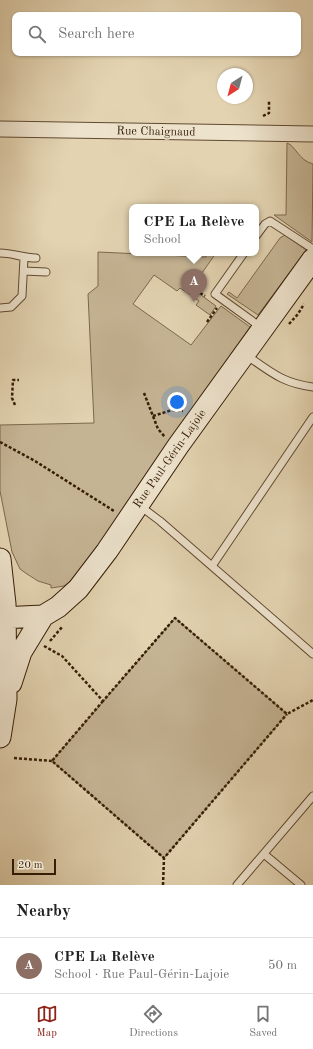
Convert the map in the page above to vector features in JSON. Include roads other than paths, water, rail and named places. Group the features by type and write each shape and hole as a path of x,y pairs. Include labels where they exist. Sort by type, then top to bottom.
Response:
{"street":[{"name":"Rue Chaignaud","path":"0,129 313,134"},
{"name":"Rue Paul-Gérin-Lajoie","path":"3,618 43,616 58,607 78,589 107,551 245,353 313,259"},
{"path":"0,559 4,588 3,618 6,699"},
{"path":"0,737 6,699 21,652 43,616"}],"lane":[{"path":"259,232 265,224 270,221 313,249"},
{"path":"0,253 16,254 24,258 36,258"},
{"path":"242,256 215,294 263,328"},
{"path":"0,308 11,307 20,300 24,289 24,258"},
{"path":"24,271 46,272"},
{"path":"245,353 280,379 299,386 313,387"},
{"path":"212,566 313,417"},
{"path":"138,505 160,521 313,654"},
{"path":"237,885 313,796"},
{"path":"264,854 301,885"}],"place":[{"name":"CPE La Relève","path":"194,302"}]}
